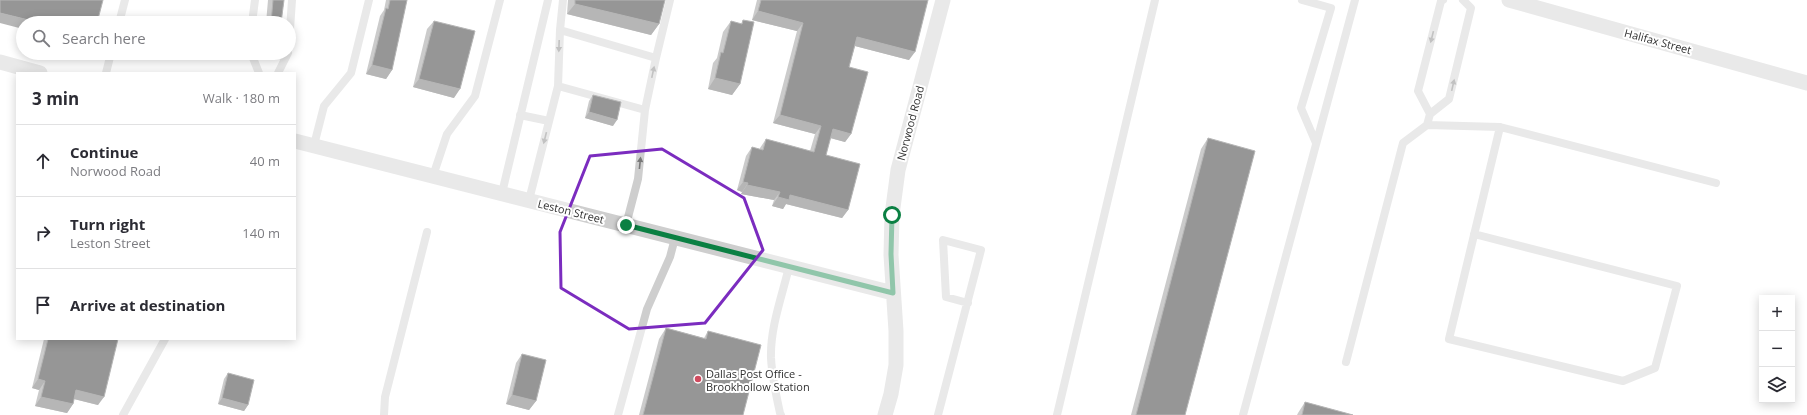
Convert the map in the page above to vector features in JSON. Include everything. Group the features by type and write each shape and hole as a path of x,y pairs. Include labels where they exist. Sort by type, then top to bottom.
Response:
{"street":[{"name":"Norwood Road","path":"885,415 891,394 896,365 891,254 892,215 898,170 942,0"},
{"name":"Halifax Street","path":"1508,0 1807,83"},
{"path":"0,62 36,72"},
{"name":"Leston Street","path":"296,141 893,293"}],"lane":[{"path":"121,16 125,0"},
{"path":"253,16 255,0"},
{"path":"291,16 292,0"},
{"path":"314,145 324,106 351,73 369,0"},
{"path":"433,176 447,134 475,96 500,0"},
{"path":"502,193 548,0"},
{"path":"529,200 558,86 560,30 563,0"},
{"path":"626,225 638,179 645,110 670,0"},
{"path":"1057,415 1155,0"},
{"path":"1302,0 1330,8 1301,108 1316,143"},
{"path":"1243,415 1355,0"},
{"path":"1430,114 1418,91 1441,1 1443,0"},
{"path":"1346,362 1403,143 1427,125 1430,114 1449,99 1471,8 1463,0"},
{"path":"560,30 656,58"},
{"path":"106,72 109,60"},
{"path":"254,60 259,72"},
{"path":"278,72 284,60"},
{"path":"558,86 645,110"},
{"path":"520,115 549,121"},
{"path":"1427,125 1500,127 1716,183"},
{"path":"1474,234 1677,286 1655,368 1623,381 1449,339 1474,234 1500,127"},
{"path":"384,415 384,397 427,232"},
{"path":"618,415 647,310 670,257 675,238"},
{"path":"938,415 968,303 981,250 943,240 946,297 968,303"},
{"path":"782,415 780,413 776,395 771,357 774,331 790,267"},
{"path":"123,415 164,340"}],"highlighted area":[{"path":"662,149 744,198 763,250 705,323 629,329 561,288 560,232 590,156"}],"building":[{"path":"0,0 103,0 99,16 16,17 0,13"},
{"path":"273,0 284,0 282,16 272,16"},
{"path":"390,0 407,0 392,70 372,65 386,8 388,9"},
{"path":"575,0 665,0 659,24 575,4"},
{"path":"761,0 928,0 915,52 857,37 849,67 868,72 851,134 833,129 826,155 860,164 848,210 790,195 789,200 778,197 780,192 747,185 748,183 743,182 752,147 763,150 766,139 814,152 821,126 780,115 803,23 758,11"},
{"path":"743,20 754,22 740,84 715,78 721,52 723,53 731,21 742,24"},
{"path":"434,21 475,31 460,89 419,79"},
{"path":"593,95 621,102 617,120 589,112"},
{"path":"1208,138 1255,151 1185,415 1136,415"},
{"name":"Dallas Post Office - Brookhollow Station","path":"666,328 706,339 708,331 761,345 743,415 643,415"},
{"path":"48,340 118,340 104,397 76,390 73,404 41,397 45,381 38,379"},
{"path":"522,354 546,360 536,401 512,395"},
{"path":"228,373 254,380 248,405 222,398"},
{"path":"1305,402 1353,415 1302,415"}],"place":[{"name":"Dallas Post Office - Brookhollow Station","path":"698,379"}],"route":[{"path":"626,225 893,293 891,254 892,215"}]}
